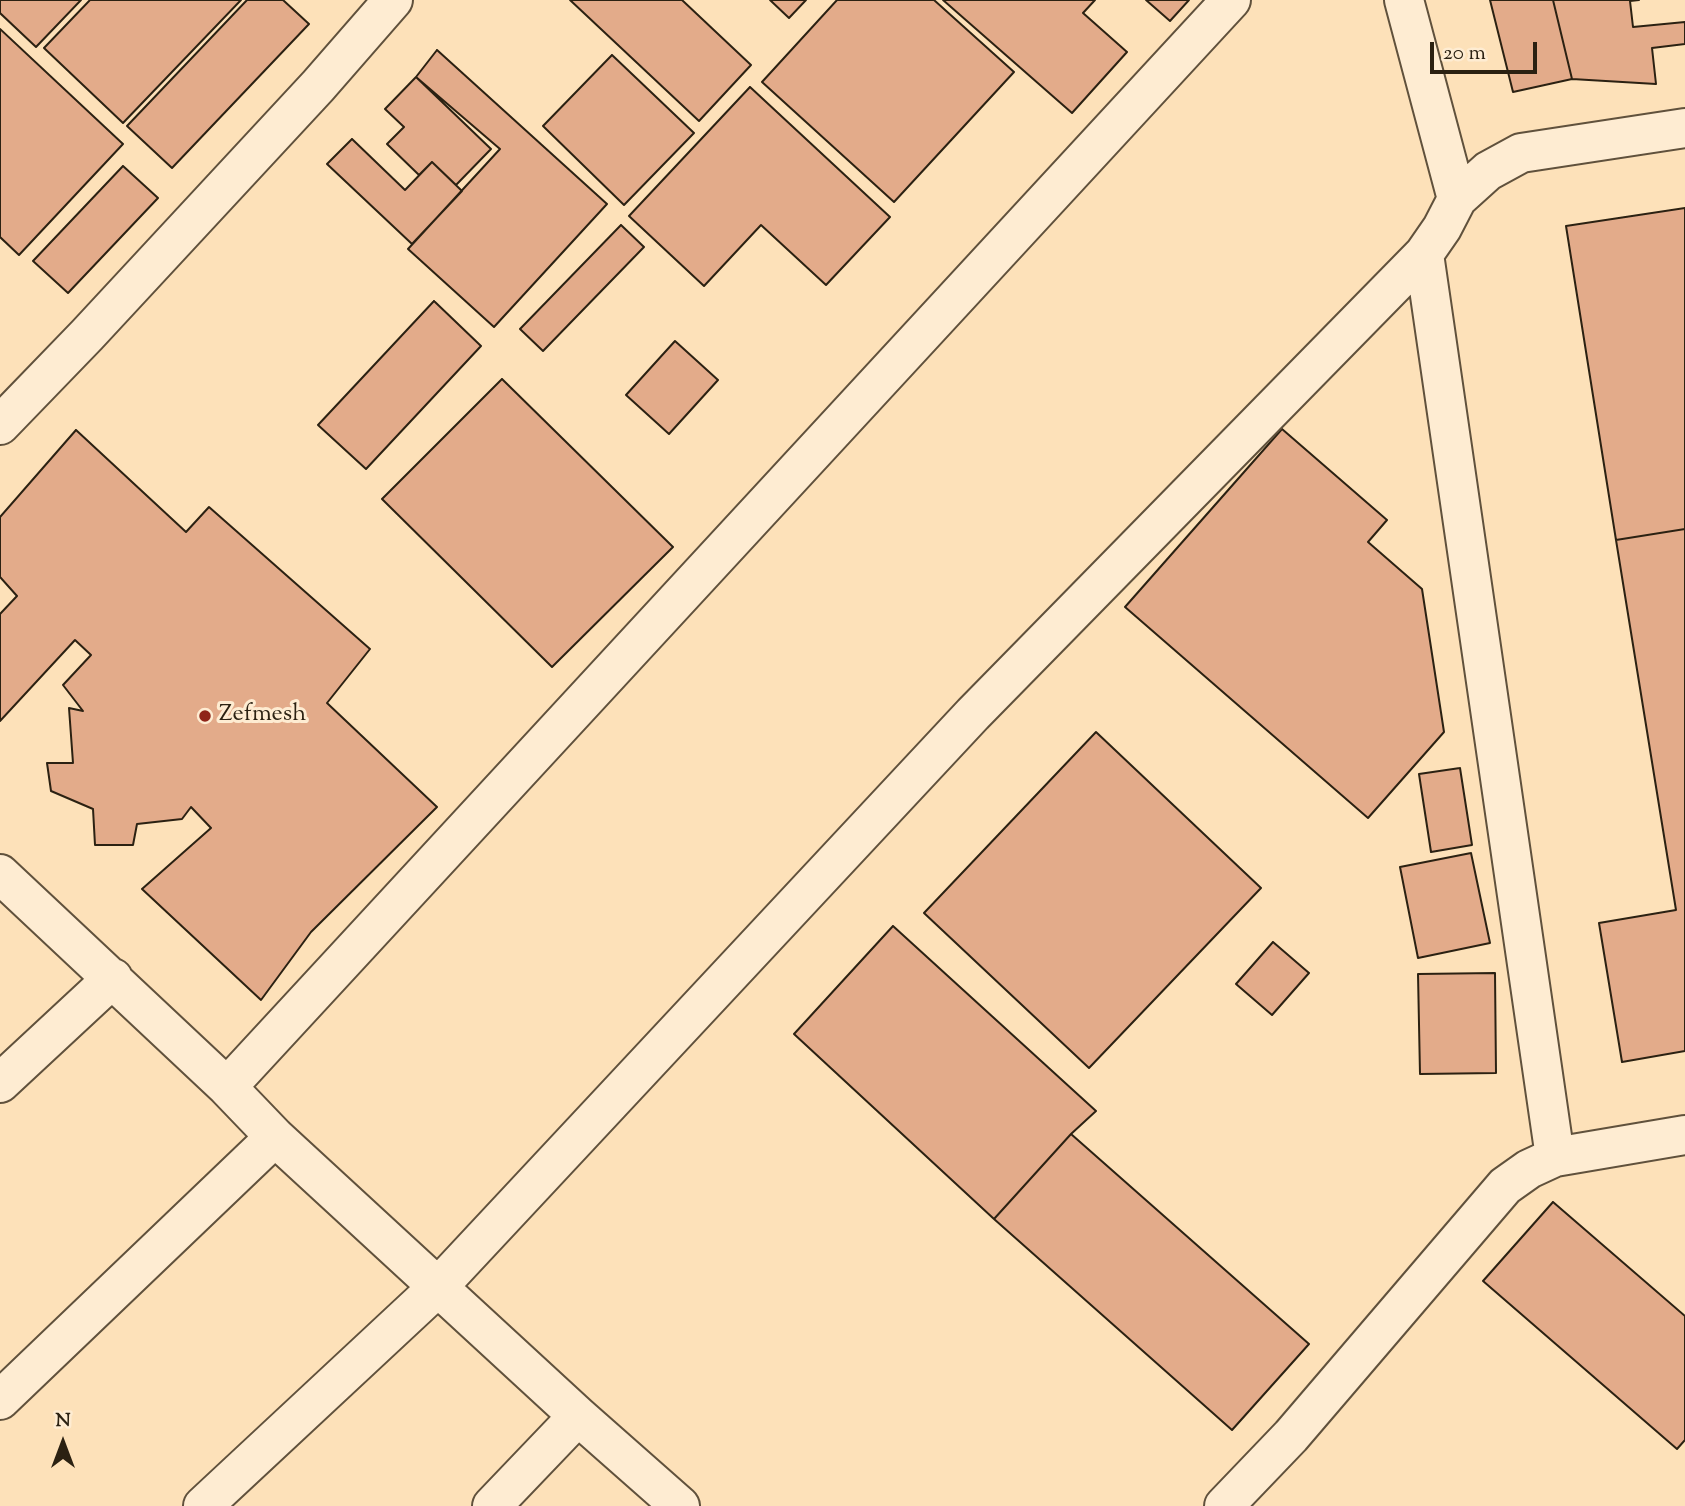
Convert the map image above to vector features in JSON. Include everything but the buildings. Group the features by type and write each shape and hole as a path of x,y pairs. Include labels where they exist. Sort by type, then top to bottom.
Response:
{"street":[{"path":"227,1087 1231,0"},
{"path":"1404,0 1457,199"},
{"path":"0,425 318,86 388,2"},
{"path":"203,1506 438,1287 973,714 1424,254 1457,199 1488,171 1521,153 1685,128"},
{"path":"1424,254 1555,1157"},
{"path":"0,874 227,1087 275,1137 578,1416 680,1506"},
{"path":"0,1083 113,978"},
{"path":"1224,1506 1291,1436 1504,1186 1529,1169 1555,1157 1685,1135"},
{"path":"0,1401 275,1137"},
{"path":"492,1506 578,1416"}],"place":[{"name":"Zefmesh","path":"205,716"}]}
